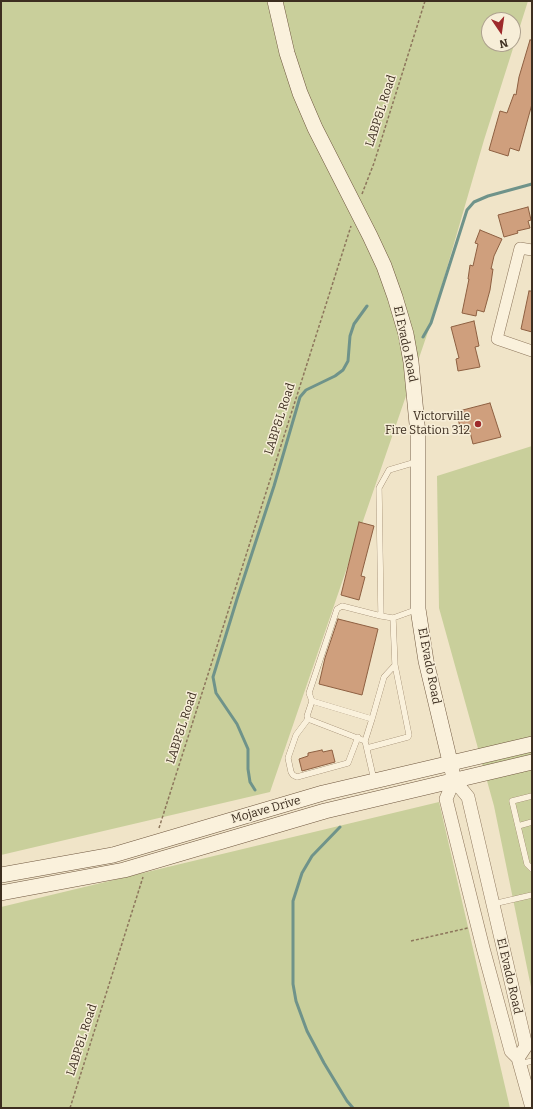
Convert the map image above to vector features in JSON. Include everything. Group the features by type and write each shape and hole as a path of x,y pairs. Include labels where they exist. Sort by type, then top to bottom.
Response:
{"main road":[{"name":"El Evado Road","path":"275,1 287,53 300,93 315,128 384,266 406,334 412,362 418,434 418,609 426,661 452,771"},
{"name":"Mojave Drive","path":"1,892 106,874 148,863 325,811 532,744"},
{"name":"Mojave Drive","path":"1,875 113,855 323,793 374,781 532,762"}],"street":[{"path":"532,250 520,248 497,339 532,351"},
{"name":"El Evado Road","path":"452,771 468,797 526,1046 524,1061 532,1108"},
{"name":"El Evado Road","path":"452,771 446,799 483,948 511,1051 524,1061"},
{"path":"483,948 493,952 504,999 514,999"}],"lane":[{"path":"381,616 379,488 389,470 418,462"},
{"path":"358,737 348,763 297,777 291,772 288,758 296,735 308,719 307,716 312,701 309,693 337,609 342,606 392,618 418,609"},
{"path":"367,748 408,737 409,735 395,665 392,618"},
{"path":"374,781 365,741 384,677 395,665"},
{"path":"312,701 372,719"},
{"path":"308,719 358,737 365,741"},
{"path":"532,796 512,801 527,864 532,869"},
{"path":"518,826 532,822"},
{"path":"493,905 532,895"}],"path":[{"name":"LABP&L Road","path":"154,844 356,209 374,163 425,1"},
{"name":"LABP&L Road","path":"70,1108 148,863"},
{"path":"411,941 478,925"}],"green space":[{"path":"1,1 528,1 521,23 521,12 481,12 481,52 512,52 484,140 431,323 270,792 1,855"},
{"path":"532,446 532,992 494,806 439,608 437,476"},
{"path":"439,802 510,1108 1,1108 1,907"}],"building":[{"path":"530,40 532,40 532,104 519,151 510,148 508,156 489,150 500,111 507,113 514,94 516,95 519,77"},
{"path":"528,207 531,220 528,221 530,228 517,231 518,233 504,237 498,215"},
{"path":"480,230 502,239 494,256 491,269 493,269 490,290 484,312 477,310 476,316 462,313 469,279 470,265 473,266 478,244 475,243"},
{"path":"529,291 532,291 532,332 521,329"},
{"path":"474,321 479,346 475,347 480,367 458,371 456,359 459,358 451,327"},
{"name":"Victorville Fire Station 312","path":"490,403 501,437 473,444 469,428 464,430 463,427 460,427 457,414 460,414 459,411"},
{"path":"359,522 374,526 361,576 365,577 359,600 341,595"},
{"path":"338,619 378,629 362,695 319,684 325,658"},
{"path":"322,750 323,752 332,750 335,762 302,771 299,759 308,756 308,753"}],"waterway":[{"path":"423,337 431,323 467,210 474,202 488,196 532,184"},
{"path":"255,790 250,782 248,769 248,749 237,724 216,693 213,677 274,486 300,397 306,390 335,376 343,370 348,361 350,336 354,324 367,306"},
{"path":"340,827 312,856 302,873 293,901 293,984 296,1001 307,1031 324,1063 347,1101 353,1108"}],"place":[{"name":"Victorville Fire Station 312","path":"478,424"}]}
